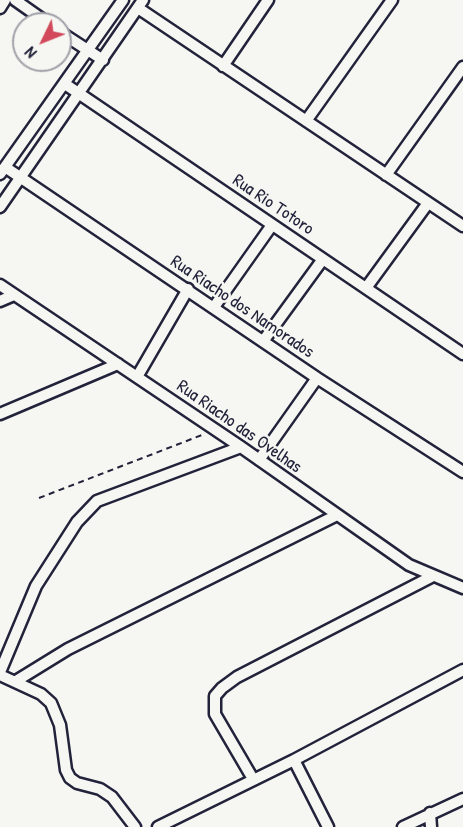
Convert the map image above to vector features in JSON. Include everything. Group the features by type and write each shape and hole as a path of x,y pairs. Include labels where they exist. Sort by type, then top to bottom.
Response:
{"street":[{"path":"0,8 5,0"},
{"path":"15,0 32,12"},
{"path":"2,170 123,0"},
{"path":"224,66 268,0"},
{"path":"306,121 392,0"},
{"path":"0,207 141,4 224,66 463,226"},
{"path":"72,41 103,60"},
{"path":"386,175 463,67"},
{"name":"Rua Rio Totoro","path":"65,84 463,354"},
{"name":"Rua Riacho dos Namorados","path":"2,170 20,177 264,340 316,378 463,472"},
{"path":"366,288 428,203"},
{"path":"214,307 272,225"},
{"path":"264,340 323,259"},
{"name":"Rua Riacho das Ovelhas","path":"0,285 241,447 409,566 431,577 463,588"},
{"path":"137,377 188,289"},
{"path":"0,301 14,295"},
{"path":"0,414 118,364"},
{"path":"259,460 316,378"},
{"path":"135,827 112,797 100,789 77,783 70,778 66,770 60,725 51,703 41,694 0,673 36,586 77,522 97,501 241,447"},
{"path":"15,681 68,649 337,515"},
{"path":"253,779 215,714 215,696 237,677 431,577"},
{"path":"158,827 294,760 463,670"},
{"path":"294,760 328,827"},
{"path":"404,827 463,799"},
{"path":"430,813 431,827"}],"path":[{"path":"39,498 216,430"}]}
